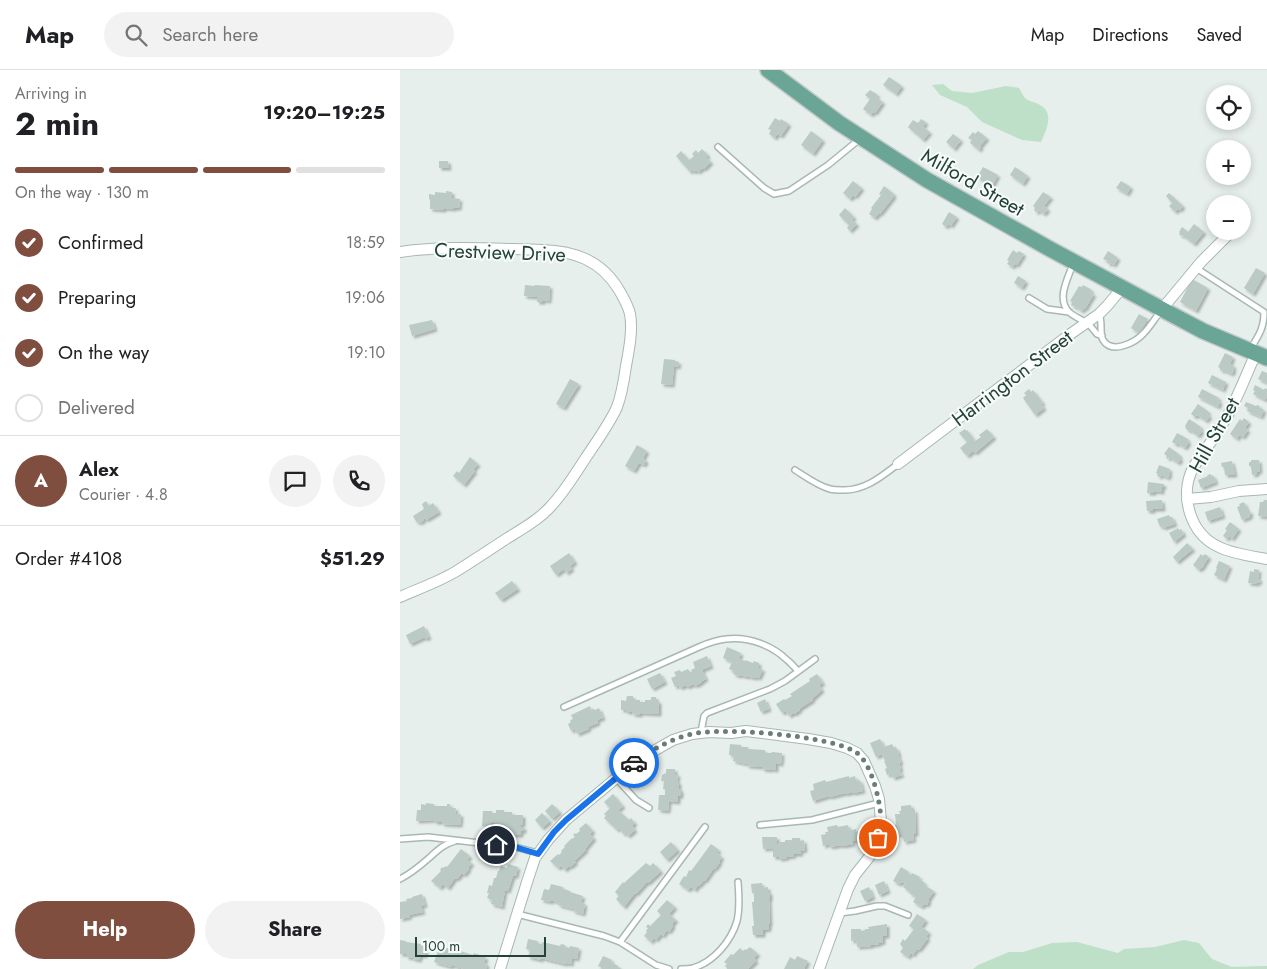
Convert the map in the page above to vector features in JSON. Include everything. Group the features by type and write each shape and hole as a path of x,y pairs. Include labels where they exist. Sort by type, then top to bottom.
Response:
{"main road":[{"name":"Milford Street","path":"768,70 838,123 965,202 1166,311 1257,354"}],"street":[{"path":"1166,311 1196,268 1223,240"},
{"name":"Crestview Drive","path":"400,252 419,249 447,249 549,250 570,253 592,262 609,277 625,299 630,314 631,327 629,351 622,393 618,405 594,446 551,506 521,529 454,572 400,597"},
{"name":"Harrington Street","path":"898,464 1099,314 1122,288"},
{"name":"Hill Street","path":"1257,354 1229,413 1193,468 1187,490 1187,498 1192,519 1199,531 1208,540 1227,550 1267,559"},
{"path":"1187,498 1211,497 1239,491 1267,489"},
{"path":"500,969 531,868 538,854 554,832 566,820 638,760 673,740 692,734 746,731 831,743 847,748 857,753 864,761 875,786 881,821 878,838 874,850 855,875 848,890 820,969"}],"lane":[{"path":"718,148 764,188 774,194 789,191 861,138"},
{"path":"1068,312 1063,301 1064,290 1074,262"},
{"path":"1196,268 1264,312 1264,322 1257,354"},
{"path":"1029,298 1047,309 1068,312 1087,322 1097,334 1102,336"},
{"path":"1099,314 1102,319 1103,340 1110,346 1118,347 1138,338 1166,311"},
{"path":"795,470 830,489 847,490 867,485 898,464"},
{"path":"564,707 699,646 726,638 753,641 768,647 787,660 798,671"},
{"path":"701,733 704,716 707,713 770,689 785,681 815,659"},
{"path":"615,778 636,800 648,808"},
{"path":"760,825 812,820 879,803"},
{"path":"620,942 705,827"},
{"path":"400,840 428,837 458,840 515,847 538,854"},
{"path":"400,879 418,868 440,848 458,840"},
{"path":"681,969 693,968 706,962 718,952 729,938 737,920 739,907 738,882"},
{"path":"840,913 885,906 908,915"},
{"path":"517,914 604,936 620,942 656,965 669,969"}],"green space":[{"path":"943,84 952,91 972,93 1006,86 1019,88 1025,98 1045,108 1048,122 1041,142 1022,140 982,122 967,107 940,95 932,85"},
{"path":"1184,940 1199,943 1212,959 1232,967 1267,966 1267,969 973,969 1009,952 1023,952 1052,943 1077,942 1118,953 1124,949 1155,947"}],"building":[{"path":"889,77 902,86 896,94 883,85"},
{"path":"870,90 878,95 876,97 883,102 875,113 873,112 871,115 863,109 870,99 865,95"},
{"path":"775,118 789,124 781,136 777,134 775,138 769,134 771,130 768,129"},
{"path":"921,119 926,122 923,127 930,132 923,140 908,127 913,120 918,123"},
{"path":"811,131 823,140 813,154 801,145"},
{"path":"978,131 987,138 979,150 970,143 972,140 968,138 973,132 975,134"},
{"path":"953,134 961,140 954,149 946,142"},
{"path":"702,149 708,155 706,157 711,162 698,172 692,170 690,172 676,156 681,151 689,160 694,156 692,154 696,150 698,153"},
{"path":"439,161 448,161 449,168 439,168"},
{"path":"983,167 998,175 992,186 977,177"},
{"path":"1015,167 1028,176 1023,184 1010,175"},
{"path":"853,181 862,188 855,197 854,195 850,199 843,193"},
{"path":"1121,181 1131,187 1127,194 1116,188"},
{"path":"884,186 894,196 875,218 869,214 871,208 881,195 879,194"},
{"path":"446,191 452,192 452,198 460,199 459,208 430,209 429,194 435,195 435,192 446,193"},
{"path":"1043,192 1051,197 1044,206 1048,209 1044,214 1038,210 1037,213 1033,206"},
{"path":"1169,193 1183,206 1180,210 1178,209 1175,212 1169,206 1172,203 1166,196"},
{"path":"845,208 854,217 852,220 857,224 850,231 847,228 849,225 839,215"},
{"path":"949,212 957,217 951,226 948,224 946,227 942,224"},
{"path":"1194,224 1204,232 1194,244 1181,236 1179,232 1182,227 1188,232"},
{"path":"1013,250 1024,254 1017,265 1014,264 1013,267 1007,264 1009,261 1007,260"},
{"path":"1108,251 1118,258 1114,265 1107,263 1108,261 1103,259"},
{"path":"1256,268 1265,273 1253,294 1244,288"},
{"path":"1018,276 1026,281 1022,288 1014,283"},
{"path":"1192,279 1208,288 1196,311 1180,302"},
{"path":"525,285 550,286 549,301 537,302 537,297 524,296"},
{"path":"1083,285 1092,290 1090,292 1094,294 1082,311 1078,309 1078,306 1077,308 1071,305 1072,302 1070,301 1079,286 1082,287"},
{"path":"1139,314 1148,319 1139,333 1131,328"},
{"path":"432,320 435,329 412,336 409,325"},
{"path":"1225,353 1233,357 1230,364 1234,366 1232,374 1220,370 1218,367"},
{"path":"664,359 679,362 678,367 674,366 672,385 661,384"},
{"path":"1262,371 1267,373 1267,383 1258,379"},
{"path":"1212,375 1226,382 1223,390 1208,383"},
{"path":"570,379 579,384 564,408 556,404"},
{"path":"1255,385 1264,390 1265,388 1267,389 1265,400 1253,394"},
{"path":"1029,389 1031,392 1033,390 1043,403 1041,404 1044,408 1035,415 1023,398 1026,395 1024,393"},
{"path":"1202,389 1219,398 1218,407 1198,397"},
{"path":"1246,402 1260,406 1264,410 1261,417 1247,411 1248,408 1244,406"},
{"path":"1198,404 1209,412 1207,414 1210,416 1206,421 1197,415 1195,417 1191,414"},
{"path":"1244,418 1249,422 1245,428 1248,430 1243,437 1239,435 1237,439 1230,434 1240,419 1242,421"},
{"path":"1189,419 1201,427 1202,431 1198,436 1185,428"},
{"path":"965,429 975,441 987,429 994,437 975,453 973,451 967,456 960,448 967,442 959,433"},
{"path":"1177,433 1188,439 1187,441 1189,442 1185,448 1172,442"},
{"path":"637,445 647,451 643,458 646,461 644,465 639,463 634,471 625,466"},
{"path":"1169,447 1180,455 1181,459 1178,463 1169,457 1168,459 1166,458 1167,456 1164,454"},
{"path":"470,457 478,464 464,485 453,476 457,471 459,473"},
{"path":"1251,460 1259,460 1260,471 1257,474 1252,475 1251,466 1249,466"},
{"path":"1232,461 1235,475 1225,475 1224,467 1222,467 1221,463"},
{"path":"1159,465 1170,469 1168,478 1161,475 1160,477 1157,476 1158,474 1156,473"},
{"path":"1211,474 1216,482 1201,488 1198,480"},
{"path":"1148,482 1164,484 1162,492 1154,491 1154,493 1147,493"},
{"path":"1162,500 1163,509 1147,511 1146,501"},
{"path":"1267,500 1267,517 1258,516 1260,502"},
{"path":"426,501 429,506 433,503 439,512 417,523 413,516 424,509 422,504"},
{"path":"1244,502 1251,514 1250,517 1242,520 1237,507"},
{"path":"1220,507 1223,516 1208,521 1205,512"},
{"path":"1169,515 1175,524 1163,528 1163,526 1160,527 1157,519"},
{"path":"1230,522 1239,529 1232,539 1229,536 1227,539 1223,536"},
{"path":"1178,528 1184,534 1174,542 1169,533"},
{"path":"1187,543 1193,549 1177,562 1173,557"},
{"path":"569,553 575,562 570,566 572,569 566,573 564,569 556,575 550,566"},
{"path":"1201,554 1209,557 1204,566 1199,570 1193,565"},
{"path":"1219,561 1230,566 1224,580 1214,575"},
{"path":"1254,569 1259,570 1258,579 1260,579 1257,584 1248,583 1250,571 1254,572"},
{"path":"512,581 518,589 501,600 495,593"},
{"path":"424,626 429,637 410,644 406,635"},
{"path":"727,647 741,653 739,659 759,663 759,668 763,669 759,678 733,674 734,671 729,669 732,662 723,658"},
{"path":"707,656 711,666 702,670 706,679 695,686 694,684 687,687 686,685 680,688 679,685 675,687 671,678 676,676 674,672 688,669 692,672 691,670 695,668 693,662"},
{"path":"660,673 665,682 652,689 647,679"},
{"path":"817,674 823,683 819,685 822,690 813,700 794,714 789,716 786,711 782,713 776,704 792,696 790,694"},
{"path":"627,696 633,696 633,700 640,700 640,702 656,697 656,701 659,701 659,714 640,713 640,715 621,710 621,700 626,701"},
{"path":"765,699 769,709 761,712 757,703"},
{"path":"590,706 591,710 599,708 603,718 597,720 598,723 588,727 589,729 577,734 575,729 571,731 568,724 573,719 571,715"},
{"path":"880,739 884,747 892,744 894,748 896,747 901,762 899,763 901,769 899,770 902,775 893,778 891,774 887,775 885,769 887,768 882,754 876,757 870,743"},
{"path":"730,744 741,745 741,747 748,747 748,749 765,750 765,753 782,753 781,764 776,763 776,770 770,770 762,769 762,767 747,766 747,764 733,761 734,755 729,755"},
{"path":"666,769 675,769 675,774 678,774 677,782 679,782 679,789 681,790 678,802 669,801 668,811 658,810 659,795 665,795 665,789 663,789 664,781 661,781 662,775 666,773"},
{"path":"849,776 849,778 855,776 856,781 860,780 863,791 829,796 813,801 810,791 814,790 813,784"},
{"path":"613,794 623,806 618,810 629,820 631,818 635,823 632,826 635,830 628,836 625,833 623,834 619,828 617,830 604,818 606,816 604,814 610,808 604,802"},
{"path":"426,803 434,804 434,806 447,806 447,804 450,804 450,808 456,808 455,814 461,814 460,825 442,824 442,822 434,822 435,820 416,821 417,810 421,810 421,804 426,805"},
{"path":"552,804 560,812 552,819 545,811"},
{"path":"911,805 912,810 915,810 916,834 913,834 914,840 904,842 901,834 896,835 895,814 900,814 901,806"},
{"path":"496,810 512,812 512,815 523,815 523,825 521,824 521,827 524,827 524,831 521,831 521,835 511,835 511,829 495,826 495,823 491,823 489,827 482,826 483,811 496,813"},
{"path":"542,813 550,821 542,828 535,820"},
{"path":"586,823 593,831 590,834 594,838 570,867 565,870 561,866 558,868 550,861 562,852 564,846 575,837 573,835 580,831 579,829"},
{"path":"837,825 838,827 848,825 851,830 856,829 858,840 852,841 853,844 842,846 830,847 829,844 823,846 821,835 828,832 827,827"},
{"path":"762,837 777,837 777,845 780,842 785,842 785,840 800,838 800,841 804,840 805,850 800,851 801,854 793,854 794,856 779,859 779,857 773,857 773,848 763,849"},
{"path":"671,842 678,850 667,860 660,852"},
{"path":"711,844 719,850 717,853 722,857 720,862 695,890 691,887 688,890 679,884"},
{"path":"461,849 470,856 467,860 472,863 469,869 464,875 462,873 457,879 455,878 448,888 443,884 440,888 431,881 441,871 442,867 447,867"},
{"path":"646,863 650,866 653,863 661,871 635,893 624,907 616,899 619,896 615,892 623,882"},
{"path":"508,864 518,867 516,876 513,876 508,891 505,890 502,907 491,904 492,900 487,898 489,885 492,886 501,866 507,868"},
{"path":"901,867 911,875 912,873 920,877 919,879 925,883 924,885 934,891 927,905 924,904 922,907 913,902 916,897 903,887 906,884 902,882 899,884 893,881"},
{"path":"884,881 888,891 879,895 875,885"},
{"path":"762,883 762,888 768,887 768,892 770,892 770,924 769,929 763,930 763,935 753,935 752,902 754,902 754,893 752,893 751,884"},
{"path":"551,884 583,896 581,902 585,904 583,914 558,905 559,903 551,900 551,902 541,900 544,889 549,890"},
{"path":"869,887 873,897 865,901 860,891"},
{"path":"422,894 425,905 421,906 423,912 400,919 400,902"},
{"path":"667,900 675,907 669,914 676,920 669,932 667,930 663,936 661,934 656,940 654,938 651,942 644,936 648,928 646,927 648,924 650,926 661,915 657,911"},
{"path":"917,914 926,920 921,927 929,932 926,937 928,938 919,950 917,949 913,955 911,953 908,957 900,952 903,948 900,944 903,939 905,941 914,929 909,926"},
{"path":"887,924 887,936 883,936 883,942 879,944 857,947 856,940 851,941 851,929 861,929 861,931 869,929 868,927"},
{"path":"528,939 542,944 542,942 560,946 561,944 569,948 570,946 579,948 577,959 572,958 571,964 565,964 528,957 530,950 526,949"},
{"path":"400,940 426,946 425,956 421,955 419,960 406,957 406,954 400,954"},
{"path":"444,947 486,957 484,963 487,964 486,969 464,969 434,962 438,951 442,953"},
{"path":"750,947 758,954 754,958 756,961 748,969 727,969 725,966 727,964 724,962 731,954 733,955 740,948 743,951"},
{"path":"603,956 612,960 611,962 622,969 601,969 598,966"},
{"path":"797,956 808,961 804,969 784,969 790,957 795,960"}],"way so far":[{"path":"634,763 673,740 692,734 709,732 731,733 746,731 831,743 857,753 864,761 879,799 881,821 878,838"}],"route":[{"path":"496,845 515,847 538,854 554,832 566,820 634,763"}]}
